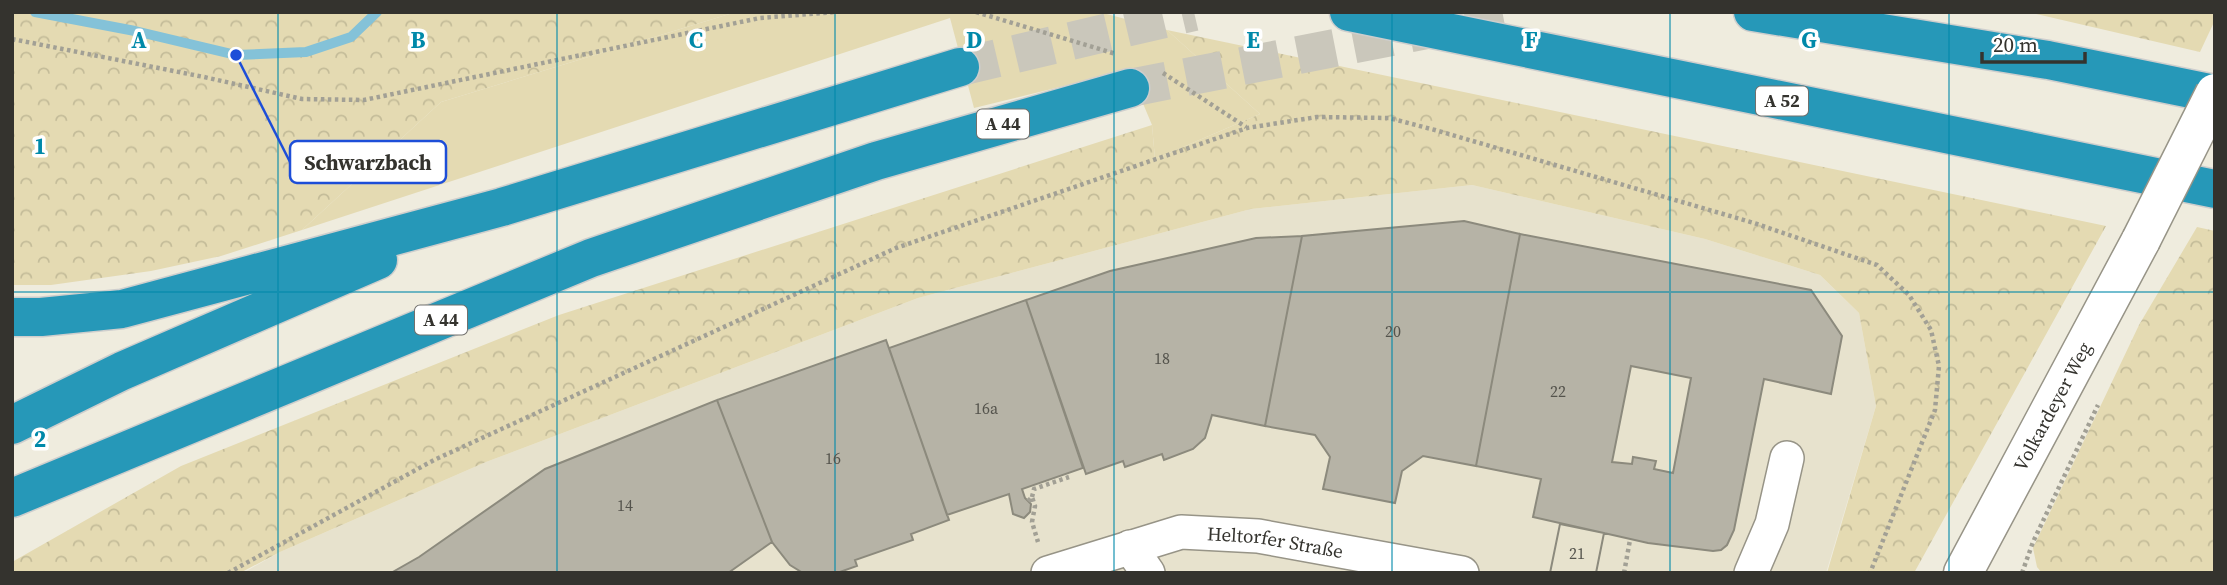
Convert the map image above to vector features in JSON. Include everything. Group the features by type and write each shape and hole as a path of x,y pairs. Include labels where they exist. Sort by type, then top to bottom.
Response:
{"highway":[{"name":"A 52","path":"1349,12 2215,189"},
{"path":"1753,12 2048,60 2215,94"},
{"path":"12,317 41,317 122,309 502,207 960,67"},
{"name":"A 44","path":"12,498 591,258 876,161 1130,88"},
{"path":"12,425 122,371 502,207"}],"street":[{"name":"Volkardeyer Weg","path":"1963,573 2141,240 2215,94"},
{"path":"1752,573 1772,524 1787,458"},
{"name":"Heltorfer Straße","path":"1044,560 1139,560 1181,532 1258,536 1462,573"}],"path":[{"path":"12,39 302,99 364,100 760,18 835,12"},
{"path":"228,573 434,460 896,248 1247,128 1317,117 1389,118 1754,223 1877,265 1909,295 1931,330 1939,366 1936,410 1870,573"},
{"path":"2022,573 2033,542 2103,394"},
{"path":"1044,560 1032,522 1035,506 1030,499 1034,489 1069,477"},
{"path":"1623,573 1630,540"}],"shaded area":[{"path":"1472,185 1705,239 1820,275 1859,313 1876,406 1826,573 243,573 280,552 486,462 918,298 1251,209"}],"green space":[{"path":"12,12 736,12 441,102 302,230 221,256 151,271 51,285 12,285"},
{"path":"736,12 1099,12 1167,30 1260,114 1155,159 1152,125 1129,70 974,108 950,18 302,230 441,102"},
{"path":"2028,12 2215,12 2215,20 2200,52"},
{"path":"1167,30 2106,226 1914,573 1827,573 1876,406 1859,313 1820,275 1705,239 1472,185 1251,209 918,298 486,462 280,552 240,573 12,573 12,562 181,466 559,315 1152,125 1155,159 1260,114"},
{"path":"2197,227 2215,231 2215,573 2042,573 2037,567 2033,548 2139,325"}],"building":[{"path":"1464,221 1520,234 1476,466 1423,456 1402,471 1395,503 1323,489 1330,457 1315,435 1265,426 1302,236"},
{"path":"1520,234 1811,290 1842,336 1831,394 1764,379 1734,530 1727,545 1721,550 1648,543 1533,517 1541,479 1476,466","holes":["1631,366 1691,378 1673,473 1654,469 1656,461 1633,457 1632,464 1612,462"]},
{"path":"1302,236 1265,426 1212,415 1205,438 1193,449 1164,460 1162,454 1125,467 1123,461 1086,474 1026,300 1110,271 1256,238"},
{"path":"1026,300 1083,468 1022,489 1031,504 1030,512 1024,518 1013,514 1009,494 947,515 889,348"},
{"path":"886,340 949,520 911,534 913,540 855,560 857,566 837,573 803,573 790,565 772,542 717,400"},
{"path":"717,400 772,542 728,573 391,573 419,557 545,469"},
{"path":"1560,524 1604,533 1596,573 1550,573"},
{"path":"1560,524 1604,533 1596,573 1550,573"}],"waterway":[{"path":"35,12 135,31 236,55 306,52 351,37 377,12"}],"tunnel":[{"path":"960,67 1194,12"},
{"path":"1130,88 1519,12"}],"place":[{"name":"Schwarzbach","path":"236,55"}]}
